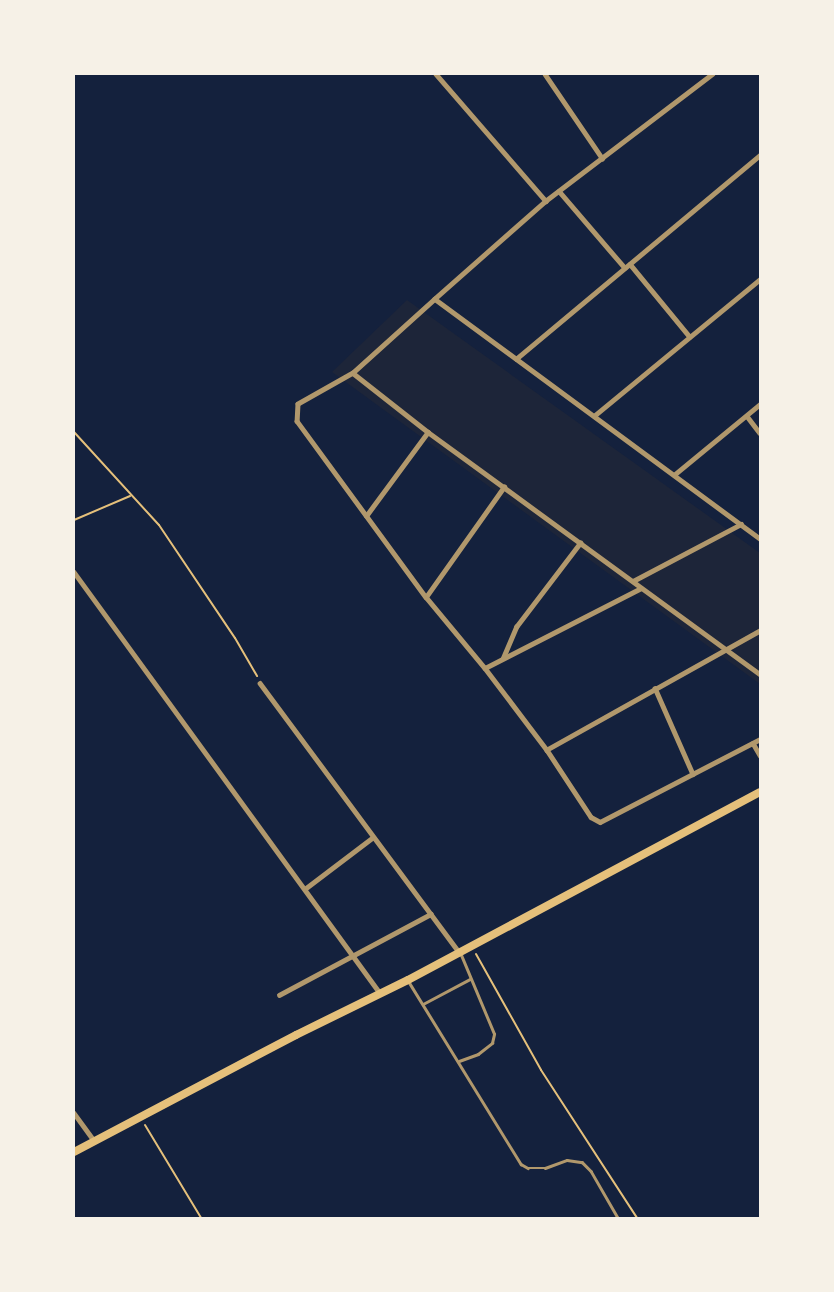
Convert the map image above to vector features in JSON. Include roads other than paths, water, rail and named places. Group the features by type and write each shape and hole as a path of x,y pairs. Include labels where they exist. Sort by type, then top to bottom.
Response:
{"main road":[{"path":"74,1152 296,1035 381,995 460,953 471,945 760,792"}],"street":[{"path":"436,74 546,201"},
{"path":"545,74 602,158"},
{"path":"713,74 546,201 353,373 298,404 296,415 426,598 485,668 547,750 595,821 600,822 760,739"},
{"path":"516,359 760,155"},
{"path":"559,191 625,268"},
{"path":"630,264 690,337"},
{"path":"594,416 760,279"},
{"path":"434,299 760,538"},
{"path":"353,373 428,432 730,650 760,674"},
{"path":"674,475 760,404"},
{"path":"747,416 760,434"},
{"path":"366,516 428,432"},
{"path":"426,598 504,486"},
{"path":"633,581 741,524"},
{"path":"755,535 760,530"},
{"path":"503,659 516,627 580,543"},
{"path":"74,572 306,888 381,995"},
{"path":"485,668 642,588"},
{"path":"547,750 655,688 730,650 760,631"},
{"path":"260,683 372,838 460,953"},
{"path":"655,688 693,774"},
{"path":"753,743 760,755"},
{"path":"306,888 372,838"},
{"path":"279,995 431,914"},
{"path":"74,1114 94,1141"}],"lane":[{"path":"459,1061 478,1054 492,1043 494,1034 460,953"},
{"path":"423,1004 470,979"},
{"path":"408,980 521,1164 528,1168 545,1168 567,1160 582,1162 591,1172 618,1218"}]}
